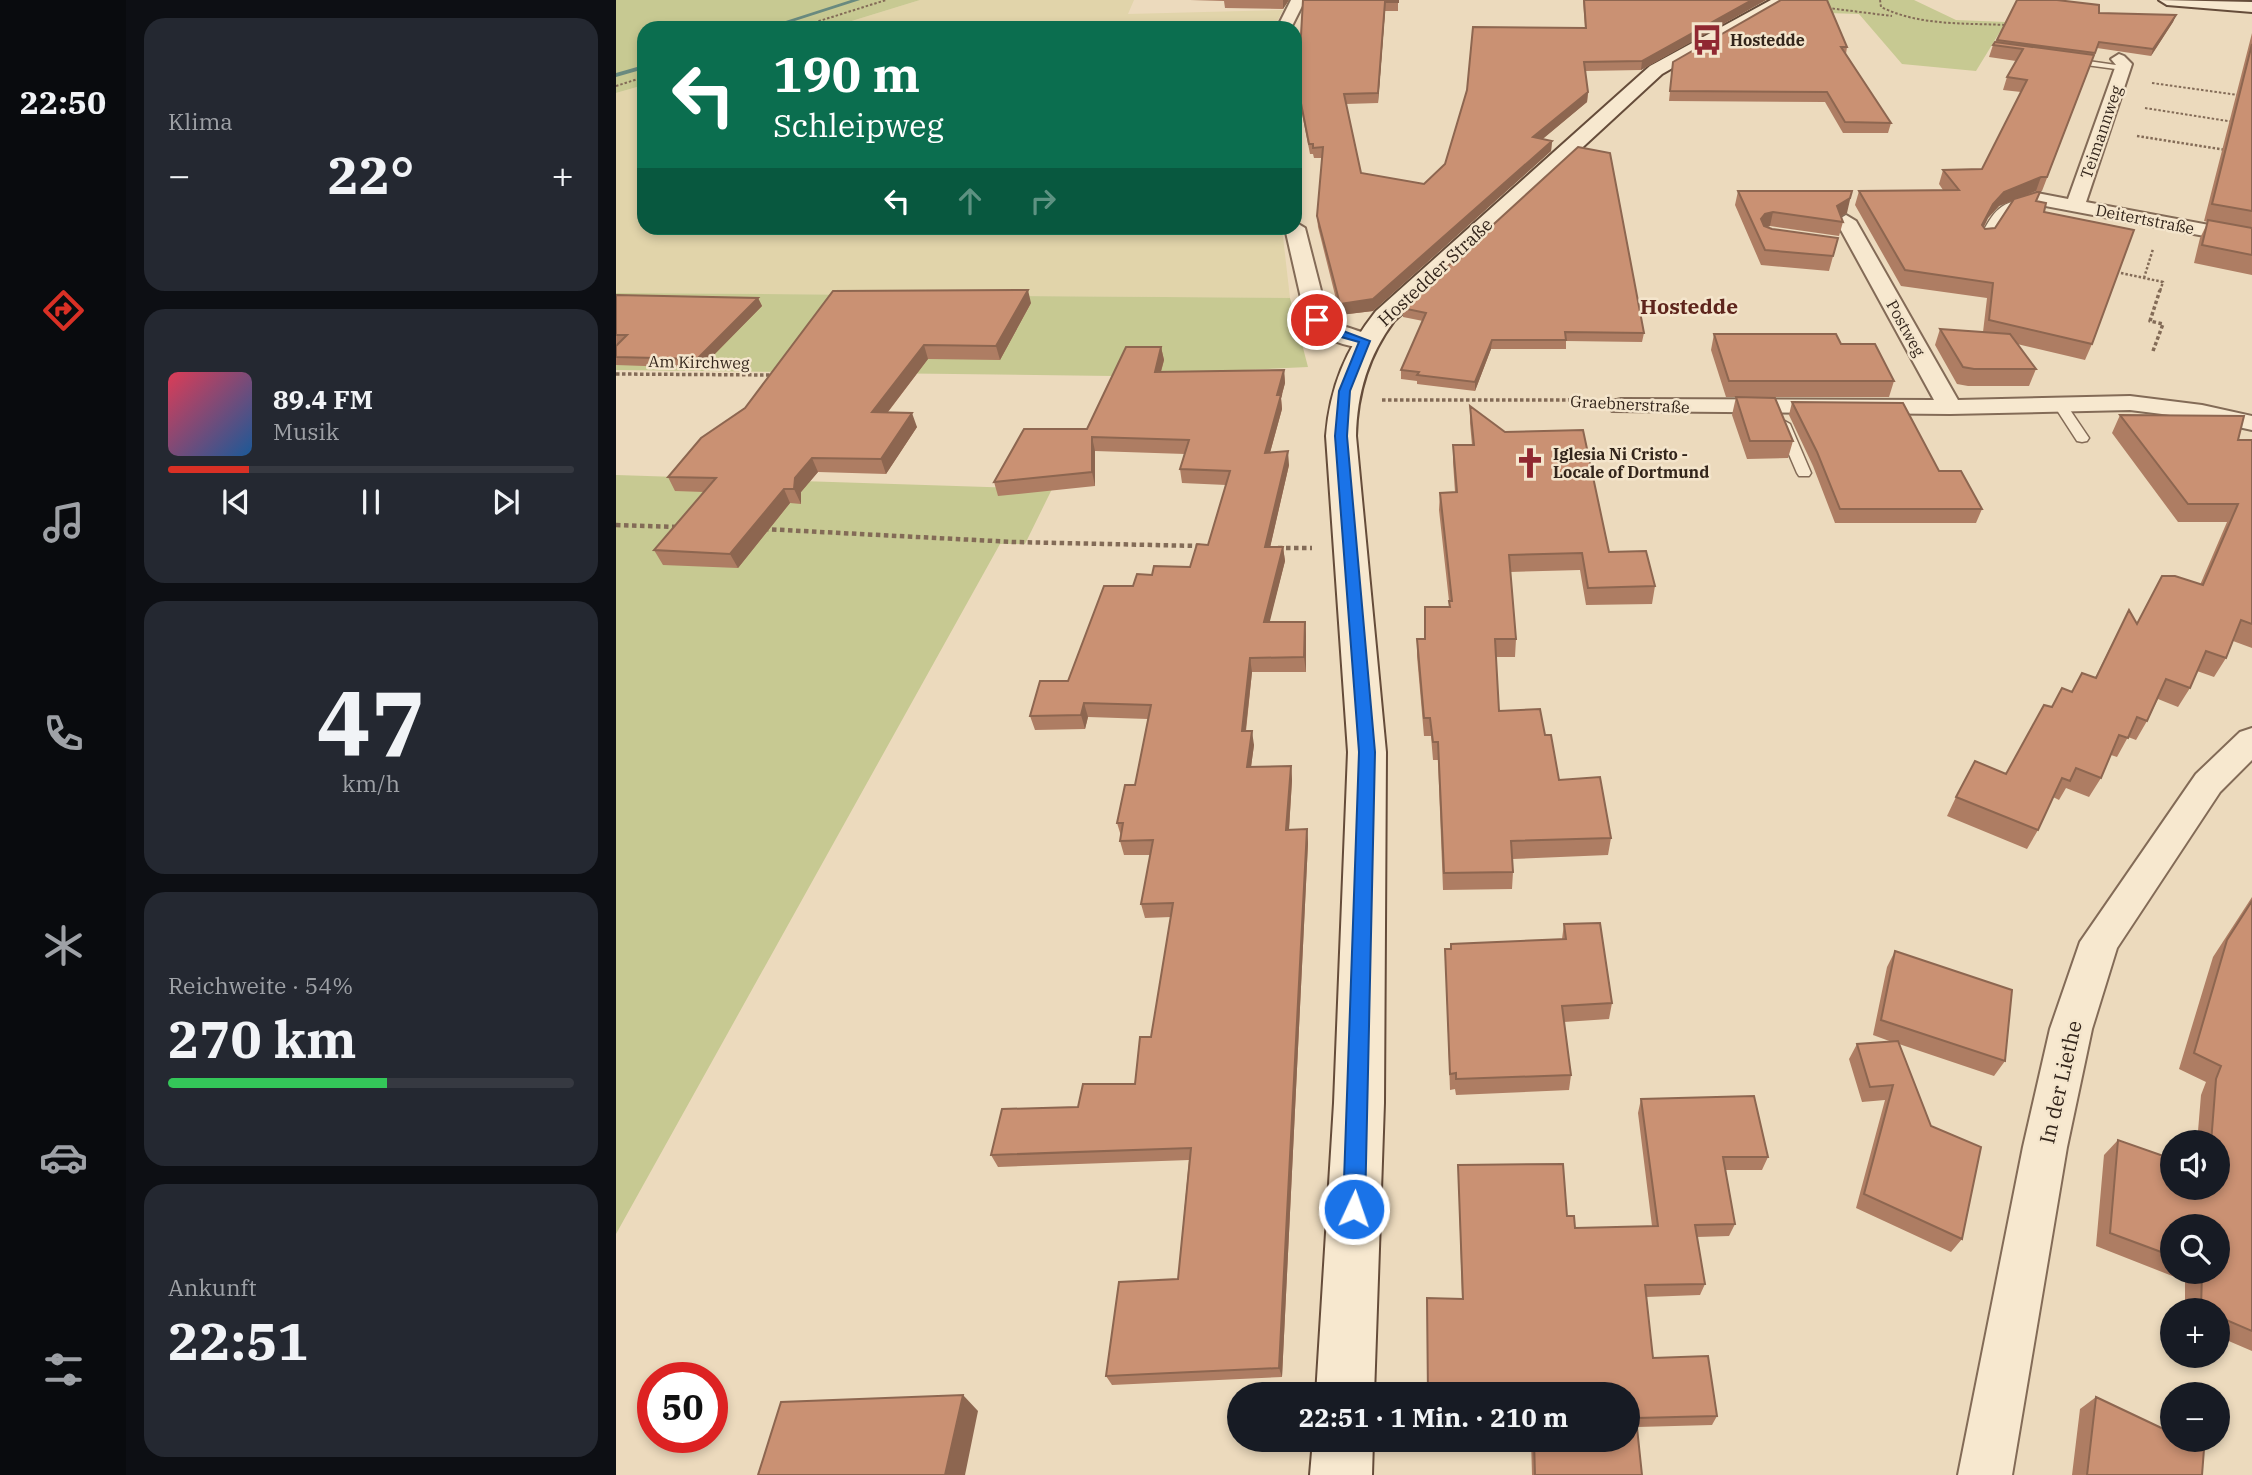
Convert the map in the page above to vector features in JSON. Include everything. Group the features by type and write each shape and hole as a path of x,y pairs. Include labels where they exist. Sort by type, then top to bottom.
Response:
{"main road":[{"name":"Hostedder Straße","path":"1346,1382 1359,1104 1367,752 1341,436 1343,400 1365,341 1385,316 1430,273 1656,70 1783,0"},
{"path":"2167,0 2252,8"},
{"path":"1341,1475 1342,1452"}],"street":[{"path":"1288,21 1298,0"},
{"name":"Teimannweg","path":"2075,206 2121,63"},
{"name":"Deitertstraße","path":"2038,199 2252,239"},
{"name":"Postweg","path":"1846,221 1950,407"},
{"path":"1297,235 1317,320 1331,330 1365,341"},
{"path":"1835,244 1861,248"},
{"name":"Graebnerstraße","path":"1621,406 1777,408 2140,404 2252,423"},
{"name":"In der Liethe","path":"1985,1475 2045,1147 2071,1029 2099,942 2208,783 2252,740"}],"lane":[{"path":"2058,59 2121,63"},
{"path":"1984,239 2000,209 2009,204 2038,199"},
{"path":"2059,404 2082,438"},
{"path":"1777,408 1804,473"}],"path":[{"path":"819,21 886,0"},
{"path":"1880,0 1881,7 1895,16"},
{"path":"1825,8 1867,15 2008,25"},
{"path":"616,86 637,79"},
{"path":"2152,83 2252,97"},
{"path":"2145,108 2239,122"},
{"path":"2137,136 2226,150"},
{"path":"2144,278 2156,243"},
{"path":"2121,273 2163,282 2150,321 2163,324 2153,351"},
{"name":"Am Kirchweg","path":"616,374 782,376"},
{"name":"Graebnerstraße","path":"1343,400 1610,401 1621,406"},
{"path":"616,525 689,527"},
{"path":"764,529 1014,542 1203,546"},
{"path":"1269,548 1351,548"}],"shaded area":[{"path":"920,0 1134,0 1128,14 1283,10 1278,21 852,21"},
{"path":"637,87 637,235 1283,235 1290,298 616,293 616,93"}],"green space":[{"path":"616,0 920,0 852,21 637,21 637,87 616,93"},
{"path":"1819,0 1914,0 1956,20 2006,22 1976,71 1902,64 1859,14 1796,12"},
{"path":"616,293 1290,298 1308,367 1113,376 616,370"},
{"path":"616,475 1052,489 1025,544 1000,544 616,1234"}],"building":[{"path":"1303,0 1398,0 1385,2 1378,93 1344,94 1361,173 1424,184 1445,164 1467,90 1473,27 1586,28 1584,0 1752,0 1642,61 1584,62 1588,92 1533,137 1552,141 1373,299 1340,304 1317,216 1323,147 1313,148 1313,144 1309,144 1302,108"},
{"path":"1781,0 1827,0 1847,47 1841,47 1891,123 1845,122 1827,92 1670,91 1673,62"},
{"path":"2017,0 2057,0 2099,5 2099,13 2176,15 2153,49 2099,42 2095,53 1997,40"},
{"path":"1995,42 2094,55 2047,177 2004,192 1993,204 1982,225 1985,229 1995,228 2014,199 2040,192 2036,201 2046,203 2044,212 2134,230 2092,344 1989,320 1993,283 1905,270 1859,191 1959,190 1943,170 1982,169 2027,80 2007,77 2023,49 1993,45"},
{"path":"2252,44 2252,211 2212,204"},
{"path":"1578,147 1610,153 1644,333 1565,332 1566,340 1492,340 1475,382 1417,375 1419,372 1401,370 1426,313 1402,308"},
{"path":"1738,191 1852,191 1850,198 1837,206 1843,222 1773,212 1765,214 1761,219 1764,226 1772,229 1838,238 1833,256 1765,250"},
{"path":"2208,220 2252,228 2252,255 2202,245"},
{"path":"1028,290 996,346 924,345 872,412 912,413 881,459 812,458 795,478 794,489 784,489 730,554 654,550 716,478 668,477 701,438 745,408 833,291"},
{"path":"616,295 758,298 697,359 616,357 616,346 627,335 616,335"},
{"path":"1940,329 2010,334 2036,369 1963,367"},
{"path":"1714,334 1836,334 1841,344 1875,344 1894,381 1729,381"},
{"path":"1126,347 1161,347 1155,372 1284,370 1277,395 1281,395 1265,453 1288,451 1265,547 1283,547 1264,622 1305,622 1304,657 1250,658 1242,731 1252,731 1247,767 1291,766 1286,830 1307,829 1279,1368 1106,1376 1119,1282 1178,1279 1191,1148 991,1155 1002,1109 1078,1107 1083,1084 1135,1084 1140,1037 1151,1037 1173,903 1141,904 1153,840 1120,841 1123,823 1117,823 1125,785 1135,785 1151,705 1084,703 1081,715 1030,716 1040,681 1068,681 1104,586 1133,586 1137,574 1152,575 1154,566 1190,567 1197,544 1208,545 1230,471 1180,469 1189,440 1092,437 1092,472 994,482 1024,429 1087,429"},
{"path":"1736,397 1775,398 1793,441 1750,441"},
{"path":"1792,402 1903,403 1939,471 1961,471 1982,509 1840,509 1817,452"},
{"path":"1470,406 1505,432 1583,430 1609,552 1646,551 1655,586 1588,588 1582,553 1509,555 1516,639 1495,639 1499,711 1540,709 1545,735 1551,735 1559,780 1600,777 1611,838 1511,841 1513,872 1444,873 1438,742 1433,742 1430,718 1424,718 1417,639 1425,639 1425,607 1450,607 1449,601 1452,601 1440,493 1457,492 1453,445 1474,445"},
{"path":"2120,415 2244,416 2238,440 2252,440 2252,624 2241,620 2226,658 2206,651 2190,688 2166,679 2147,721 2137,717 2128,738 2119,735 2101,778 2076,768 2070,781 2062,778 2038,830 1956,797 1975,761 2006,774 2044,705 2052,707 2062,688 2072,692 2082,673 2096,678 2129,610 2137,624 2162,576 2175,576 2203,585 2238,504 2188,504"},
{"path":"2252,901 2252,1331 2230,1322 2230,1298 2201,1298 2202,1284 2230,1284 2230,1214 2160,1214 2160,1252 2110,1233 2118,1140 2160,1155 2160,1200 2230,1200 2230,1130 2212,1130 2216,1079 2221,1066 2194,1053 2227,940"},
{"path":"1600,923 1612,1003 1562,1006 1571,1075 1456,1079 1456,1073 1450,1074 1445,949 1451,949 1451,944 1566,939 1564,924"},
{"path":"1895,951 2012,990 2005,1061 1881,1020"},
{"path":"1898,1041 1931,1126 1981,1147 1962,1239 1864,1194 1893,1085 1870,1087 1857,1044"},
{"path":"1754,1096 1768,1157 1723,1157 1735,1224 1695,1225 1705,1284 1645,1285 1653,1358 1708,1356 1717,1416 1640,1418 1640,1382 1428,1382 1427,1298 1463,1299 1458,1165 1563,1164 1567,1216 1574,1216 1575,1228 1658,1226 1641,1099"},
{"path":"963,1395 945,1475 758,1475 781,1402"},
{"path":"2096,1397 2160,1427 2160,1452 2204,1452 2202,1475 2087,1475"},
{"path":"1534,1452 1640,1452 1642,1475 1535,1475"}],"waterway":[{"path":"790,21 857,0"},
{"path":"616,75 637,69"}],"place":[{"name":"Hostedde","path":"1707,40"},
{"name":"Iglesia Ni Cristo - Locale of Dortmund","path":"1530,463"}],"district":[{"name":"Hostedde","path":"1689,306"}],"route":[{"path":"1317,320 1331,330 1365,341 1345,391 1341,436 1367,752 1354,1209"}]}
